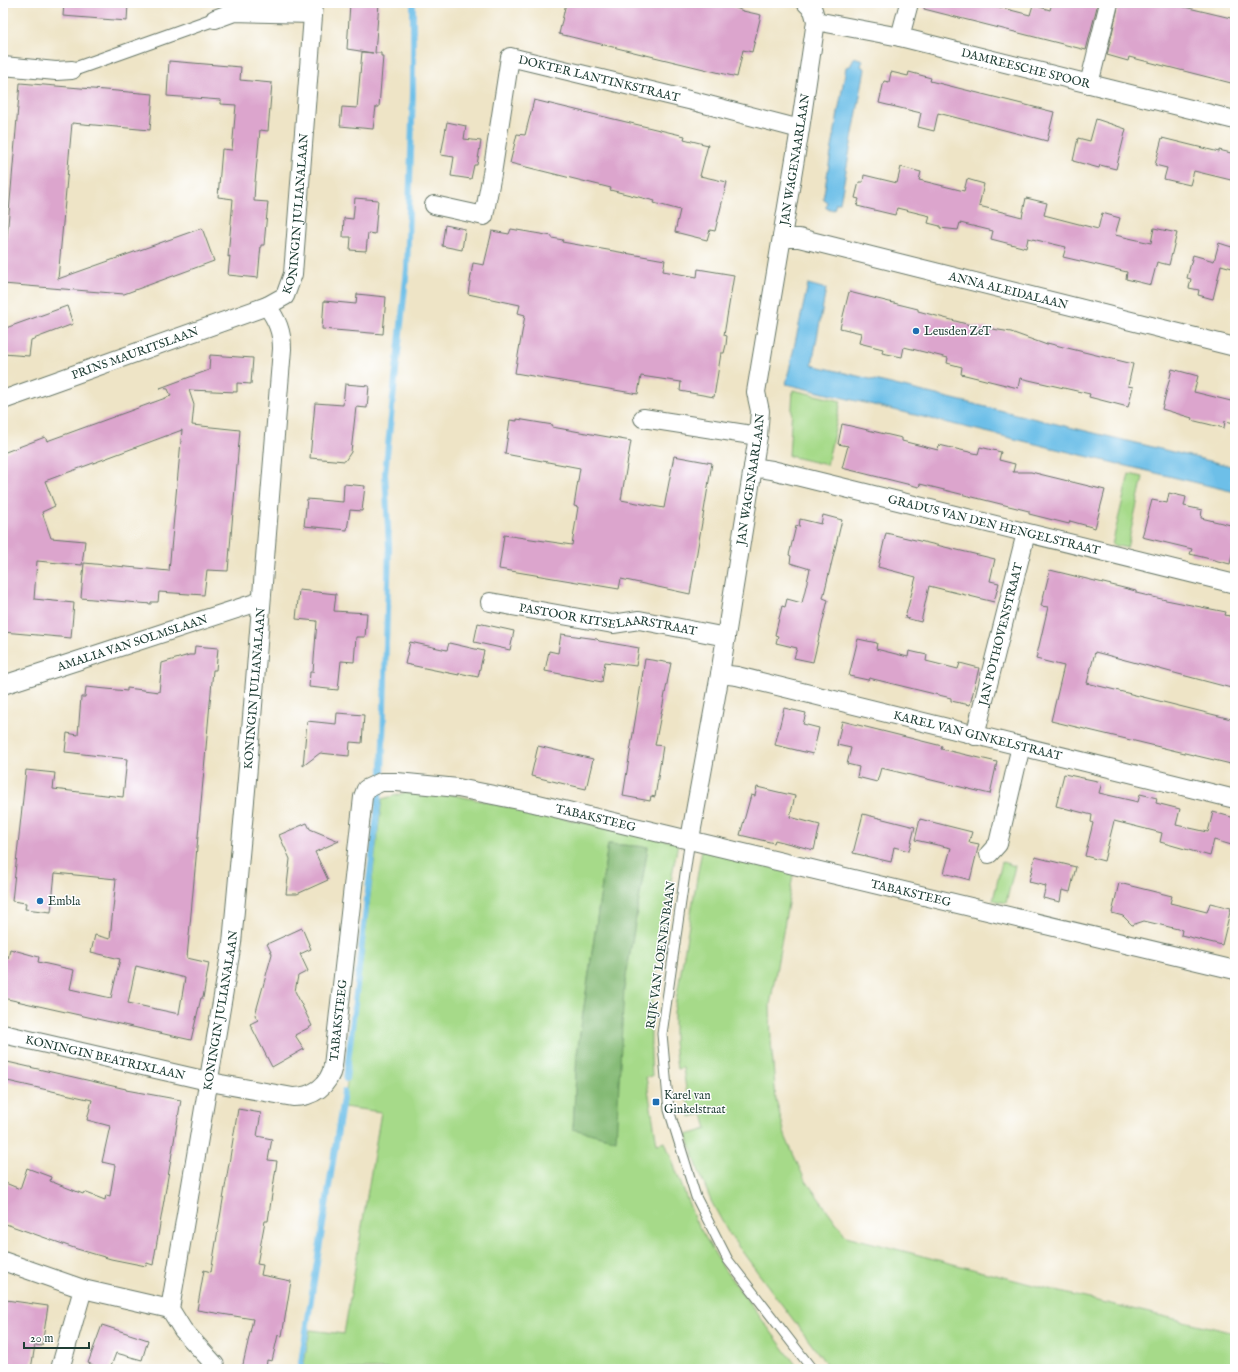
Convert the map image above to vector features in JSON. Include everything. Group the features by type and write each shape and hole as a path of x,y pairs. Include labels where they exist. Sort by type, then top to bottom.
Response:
{"street":[{"path":"806,3 813,10 816,21"},
{"path":"900,37 909,3"},
{"path":"1089,84 1109,3"},
{"path":"3,66 56,71 72,70 234,12 314,8"},
{"name":"KONINGIN JULIANALAAN","path":"170,1309 207,1081 232,943 282,349 282,334 275,318 267,306 285,296 293,274 314,8"},
{"name":"DAMREESCHE SPOOR","path":"816,21 900,37 1235,120"},
{"name":"JAN WAGENAARLAAN","path":"690,839 720,674 758,436 760,411 756,392 800,129 816,21"},
{"name":"DOKTER LANTINKSTRAAT","path":"434,205 484,216 510,57 697,102 800,129"},
{"name":"ANNA ALEIDALAAN","path":"782,238 799,238 1235,347"},
{"name":"PRINS MAURITSLAAN","path":"3,400 267,306"},
{"path":"643,418 758,436"},
{"name":"GRADUS VAN DEN HENGELSTRAAT","path":"753,467 772,470 1235,584"},
{"name":"JAN POTHOVENSTRAAT","path":"975,736 1026,533"},
{"name":"AMALIA VAN SOLMSLAAN","path":"3,685 261,601"},
{"name":"PASTOOR KITSELAARSTRAAT","path":"490,602 613,624 639,620 726,637"},
{"name":"KAREL VAN GINKELSTRAAT","path":"720,674 737,676 1235,799"},
{"path":"990,854 998,844 1021,746"},
{"name":"TABAKSTEEG","path":"207,1081 285,1096 299,1097 315,1093 329,1078 333,1066 363,797 364,792 371,785 381,782 397,782 458,788 534,803 1235,970"},
{"name":"KONINGIN BEATRIXLAAN","path":"3,1034 207,1081"},
{"path":"3,1261 83,1289 170,1309 183,1330 215,1365 214,1369"},
{"path":"60,1369 83,1289"}],"lane":[{"name":"RIJK VAN LOENENBAAN","path":"690,839 662,1034 670,1110 696,1197 728,1260 812,1369"}],"green space":[{"path":"793,390 841,401 827,465 789,456"},
{"path":"1129,474 1143,477 1127,548 1112,545"},
{"path":"407,792 440,792 678,843 662,930 654,988 651,1046 652,1076 646,1077 657,1144 665,1142 695,1220 724,1269 799,1369 303,1369 310,1330 344,1334 381,1112 344,1107 382,799","holes":["608,844 648,847 624,988 573,1129 577,1054"]},
{"path":"608,844 648,847 624,988 616,1140 573,1129 577,1054"},
{"path":"702,849 794,870 770,1005 771,1040 776,1100 786,1138 804,1178 846,1236 1068,1294 1235,1333 1235,1369 830,1369 729,1234 711,1201 698,1169 687,1135 707,1129 703,1114 690,1117 683,1068 677,1069 674,1042 674,1012"},
{"path":"1002,862 1015,866 1006,903 993,900"}],"water":[{"path":"854,57 863,60 861,66 865,69 840,203 836,203 834,210 826,208 827,202 823,199 846,67 851,65"},
{"path":"808,284 826,289 812,365 1235,467 1235,492 786,384"}],"building":[{"path":"64,3 128,3 127,21 63,16"},
{"path":"350,3 379,3 375,53 381,53 381,56 383,56 379,107 376,107 373,129 340,126 342,107 357,108 362,52 373,53 347,49"},
{"path":"566,3 724,3 743,11 761,15 752,52 743,50 737,77 559,34"},
{"path":"925,3 983,3 1030,15 1033,5 1050,10 1052,3 1098,3 1086,50 924,9"},
{"path":"1119,3 1177,3 1176,5 1235,19 1235,84 1129,57 1128,61 1107,55"},
{"path":"169,61 241,67 240,80 272,83 268,131 260,130 255,182 254,201 268,202 264,245 261,245 258,278 228,275 233,199 218,197 222,149 232,150 236,105 221,104 221,100 167,96"},
{"path":"891,72 908,76 909,72 931,78 930,81 1054,112 1047,141 938,113 934,131 918,127 921,113 879,103 884,81 889,82"},
{"path":"20,83 153,94 150,130 72,123 58,279 202,228 214,261 124,294 3,284"},
{"path":"534,100 685,136 684,139 708,145 700,176 727,182 715,231 710,230 707,240 675,232 680,210 654,203 655,201 610,190 611,188 510,163 517,134 525,135"},
{"path":"1096,119 1126,129 1116,169 1100,165 1099,168 1073,161 1078,138 1090,141"},
{"path":"447,122 466,126 464,139 481,141 477,165 474,165 471,179 451,176 454,157 441,155"},
{"path":"1162,138 1219,152 1219,150 1235,154 1235,181 1194,171 1190,185 1164,179 1167,168 1155,165"},
{"path":"901,167 921,172 919,180 964,191 967,179 984,184 979,206 1022,217 1026,198 1047,203 1044,215 1098,229 1102,213 1120,218 1115,235 1151,243 1154,228 1177,233 1169,265 1157,262 1151,285 1126,279 1127,272 1063,257 1066,247 1028,238 1026,248 991,239 993,231 960,223 958,230 940,228 940,226 928,223 930,216 897,208 895,215 857,206 859,199 855,198 859,182 863,182 864,175 897,183"},
{"path":"355,198 378,200 375,234 368,233 366,251 350,250 351,237 343,237 344,218 353,219"},
{"path":"445,225 465,229 462,250 442,246"},
{"path":"511,229 552,236 552,238 563,240 562,242 665,260 663,271 697,277 698,269 734,275 724,335 727,336 726,345 724,353 721,353 714,397 680,391 681,382 641,376 638,394 515,373 525,315 518,313 520,305 468,294 473,263 484,265 492,231 509,234"},
{"path":"1219,243 1235,248 1232,268 1221,265 1213,299 1198,295 1199,290 1189,288 1191,279 1187,278 1193,255 1214,261"},
{"path":"849,292 918,309 918,311 974,326 1011,332 1047,345 1047,343 1133,364 1128,386 1133,387 1128,407 1089,397 1090,394 1020,378 1018,388 961,374 962,367 947,363 948,358 904,347 902,357 882,353 883,349 859,343 861,333 840,328"},
{"path":"357,294 386,297 383,334 322,329 324,301 356,304"},
{"path":"67,306 73,324 31,340 29,356 3,354 3,329"},
{"path":"210,355 253,358 251,384 237,383 237,392 189,390 194,405 192,425 240,430 228,571 207,570 204,595 159,592 158,602 151,602 151,604 81,598 84,563 169,571 182,430 45,481 55,506 42,512 51,538 85,541 82,565 37,561 34,599 74,603 71,638 3,632 3,521 5,494 3,494 3,453 45,437 47,441 171,396 168,389 160,388 209,370"},
{"path":"1172,369 1198,376 1194,392 1235,402 1235,423 1225,421 1224,428 1191,420 1192,418 1162,409"},
{"path":"345,384 369,386 367,408 356,407 351,452 345,461 310,458 315,403 343,405"},
{"path":"517,419 553,425 552,427 631,441 621,500 664,508 674,456 712,463 690,594 621,579 619,589 499,569 504,535 572,545 578,507 574,506 580,468 505,454 510,420 517,421"},
{"path":"842,424 902,438 902,441 938,450 939,445 978,454 980,447 1001,452 999,460 1015,464 1013,472 1031,472 1105,490 1095,528 1070,521 1069,524 1029,514 1029,511 920,484 919,487 842,468 848,446 838,444"},
{"path":"344,484 365,486 362,511 350,510 347,530 304,526 307,499 343,502"},
{"path":"1169,493 1186,497 1184,506 1202,510 1201,518 1235,526 1235,542 1230,564 1190,554 1192,549 1142,537 1152,500 1167,503"},
{"path":"823,515 842,520 823,598 828,600 813,662 794,658 797,648 776,643 778,636 775,635 782,606 785,607 787,599 802,603 810,569 790,563 791,556 789,555 796,526 799,527 800,519 821,524"},
{"path":"886,533 995,559 990,581 999,583 994,602 929,586 921,622 905,618 916,577 878,567"},
{"path":"1050,570 1136,591 1136,593 1226,612 1225,615 1235,617 1235,689 1095,652 1087,683 1235,720 1235,765 1051,721 1064,666 1036,659 1048,607 1041,606"},
{"path":"299,590 336,594 334,611 367,613 365,637 356,637 354,662 341,661 338,690 309,687 310,672 313,672 317,621 296,619"},
{"path":"478,623 514,631 510,650 474,642"},
{"path":"561,634 597,639 599,641 639,648 636,666 605,662 602,682 545,671 549,651 558,653"},
{"path":"858,639 877,643 876,649 908,657 909,651 927,655 926,661 958,669 960,663 979,668 970,705 951,701 951,698 869,678 868,680 849,676"},
{"path":"410,642 447,650 449,643 484,651 478,677 459,673 459,675 405,664"},
{"path":"195,646 218,648 216,670 213,670 187,958 209,963 203,998 201,998 191,1040 3,998 3,957 8,959 10,949 39,957 38,962 74,970 70,989 111,998 120,959 91,952 95,935 110,939 116,879 55,873 51,912 25,909 26,903 12,901 26,770 55,773 53,789 123,797 127,759 65,752 67,733 78,735 81,697 85,697 86,687 127,691 127,688 159,692 162,663 189,655 194,655","holes":["136,966 185,978 179,1014 128,1003"]},
{"path":"645,659 671,663 655,745 663,746 655,797 651,796 650,801 623,796"},
{"path":"784,708 806,713 803,724 819,728 813,754 775,745"},
{"path":"337,713 364,715 362,743 350,742 349,756 320,753 303,766 307,721 336,724"},
{"path":"842,721 942,746 941,749 997,762 990,794 881,768 877,782 857,777 859,767 847,764 851,748 837,745"},
{"path":"538,746 593,759 586,789 531,776"},
{"path":"1064,774 1102,782 1099,793 1138,802 1140,794 1157,798 1156,803 1180,809 1176,825 1208,832 1213,812 1235,818 1235,846 1214,840 1210,856 1160,842 1162,833 1114,821 1104,861 1085,856 1093,823 1091,822 1092,815 1056,806"},
{"path":"757,787 795,796 790,817 820,825 814,850 775,840 774,843 740,835 751,795 755,796"},
{"path":"863,814 915,827 909,851 894,847 891,862 853,853"},
{"path":"920,819 972,832 969,842 979,844 970,880 944,873 951,848 915,840"},
{"path":"307,823 310,829 339,841 315,852 328,880 297,894 286,894 290,859 279,835"},
{"path":"1035,857 1076,867 1070,892 1062,890 1060,902 1043,898 1046,886 1029,882"},
{"path":"1119,883 1172,896 1170,903 1207,912 1210,903 1231,908 1222,945 1181,935 1182,930 1144,921 1132,925 1123,916 1112,913"},
{"path":"302,928 311,949 300,954 308,971 298,976 295,991 312,1026 295,1035 304,1049 272,1067 250,1024 258,1020 255,1015 272,954 267,944"},
{"path":"3,1061 126,1090 181,1100 153,1265 147,1263 146,1266 111,1259 77,1249 3,1223 3,1182 20,1189 27,1168 51,1177 50,1181 83,1194 84,1192 105,1200 106,1195 110,1196 115,1165 102,1162 110,1126 87,1120 92,1100 3,1080"},
{"path":"238,1109 261,1113 257,1136 272,1139 268,1160 277,1161 268,1221 265,1221 257,1264 263,1265 261,1275 291,1281 282,1336 278,1335 272,1361 267,1360 266,1369 242,1369 253,1319 197,1310 204,1270 211,1272"},
{"path":"6,1300 48,1306 42,1346 35,1345 31,1369 3,1369 3,1324"},
{"path":"102,1325 148,1340 142,1360 116,1353 110,1369 103,1369 88,1363"}],"waterway":[{"path":"382,773 389,547 385,473 407,269 413,93 413,3"},
{"path":"346,1079 380,788"},
{"path":"300,1369 344,1092"}],"place":[{"name":"Leusden ZeT","path":"916,331"},
{"name":"Embla","path":"40,901"},
{"name":"Karel van Ginkelstraat","path":"656,1102"}]}
